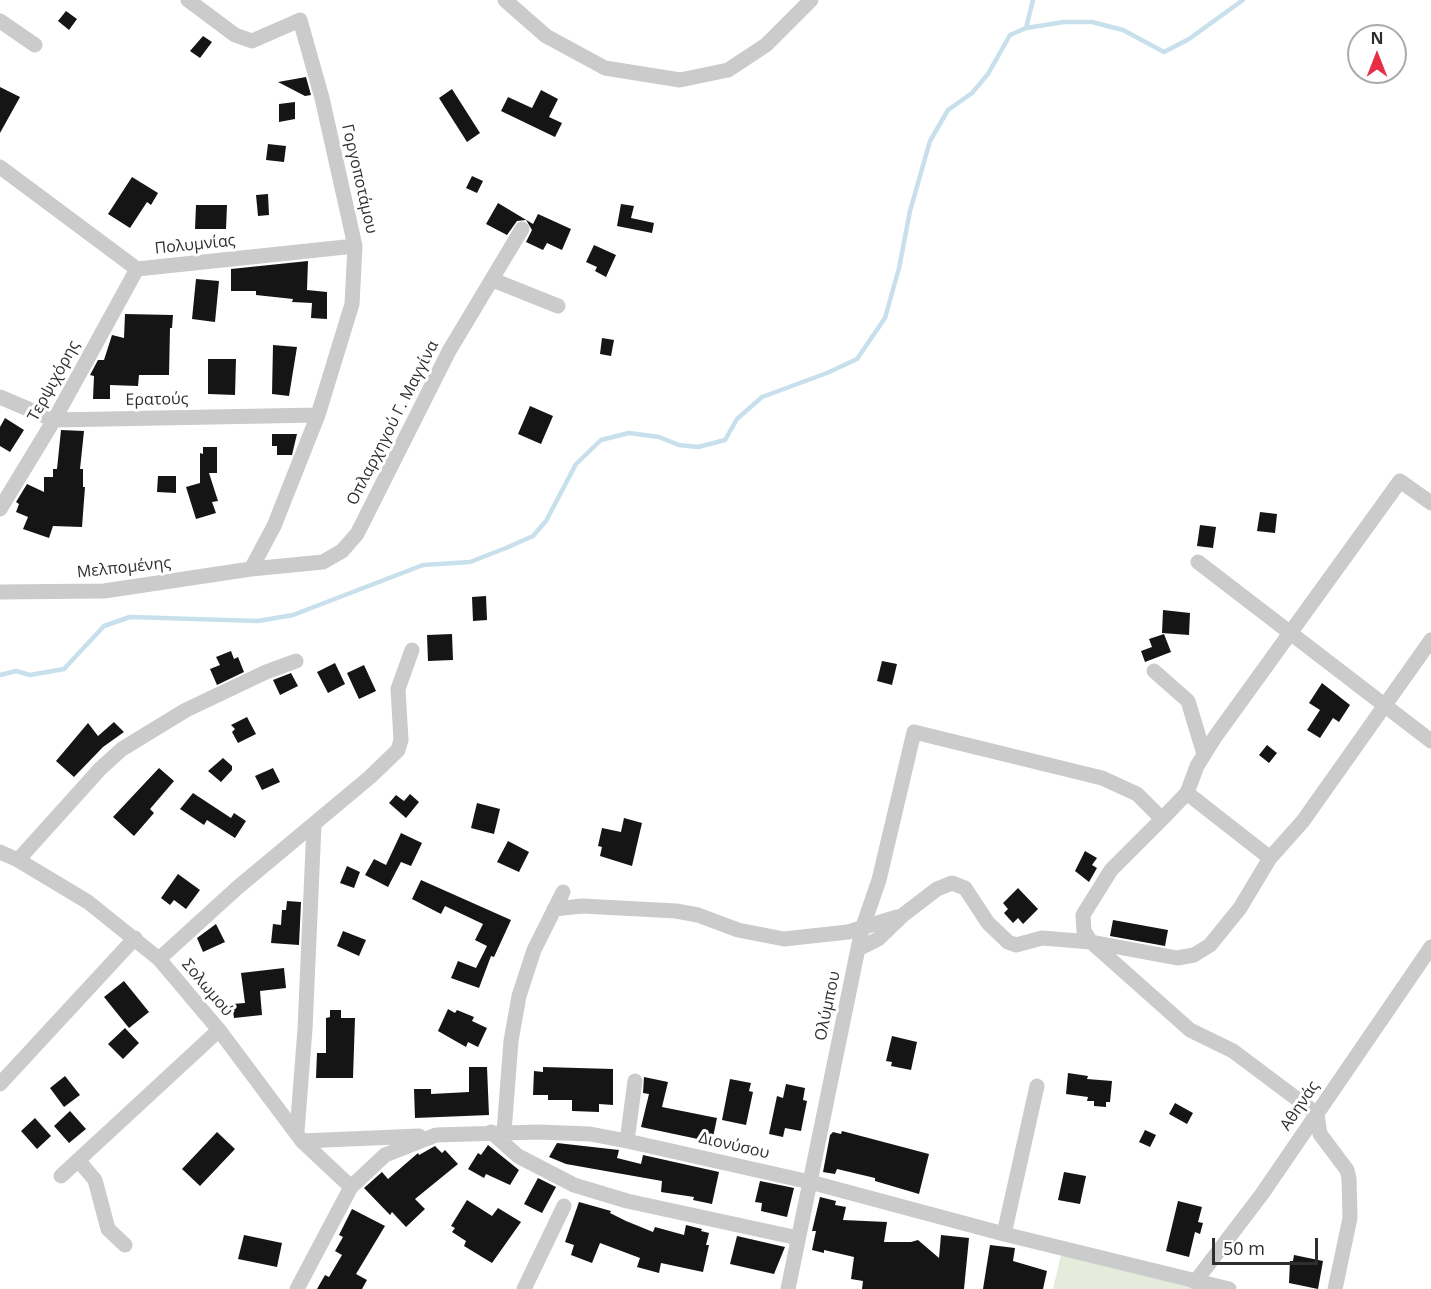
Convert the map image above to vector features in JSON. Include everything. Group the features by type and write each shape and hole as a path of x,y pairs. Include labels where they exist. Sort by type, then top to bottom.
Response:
{"street":[{"name":"Γοργοποτάμου","path":"188,0 235,34 252,41 300,20 322,98 355,246 352,304 318,415 274,526 251,569"},
{"path":"505,0 546,36 605,68 680,80 728,70 766,45 811,0"},
{"path":"0,21 35,45"},
{"name":"Πολυμνίας","path":"0,167 137,269 355,246"},
{"name":"Οπλαρχηγού Γ. Μαγγίνα","path":"251,569 323,562 342,551 357,534 449,351 522,229"},
{"name":"Τερψιχόρης","path":"0,509 54,420 137,269"},
{"path":"493,280 558,306"},
{"name":"Ερατούς","path":"0,397 54,420 318,415"},
{"path":"1335,1289 1350,1218 1349,1178 1320,1134 1316,1121 1317,1114 1233,1051 1190,1030 1091,942 1084,931 1083,915 1111,870 1187,793 1204,754 1400,481 1431,503"},
{"path":"1198,562 1431,741"},
{"name":"Μελπομένης","path":"0,592 104,591 251,569"},
{"path":"858,950 878,939 903,915 937,889 952,883 964,888 988,923 1008,942 1025,945 1042,938 1091,942 1177,958 1194,955 1210,945 1240,908 1270,858 1303,821 1431,640"},
{"path":"159,959 237,888 314,825 398,750 401,740 398,689 412,650"},
{"path":"18,860 100,769 122,749 186,710 266,672 296,661"},
{"path":"1154,671 1188,701 1204,754"},
{"name":"Ολύμπου","path":"788,1289 862,929 879,880 914,732 1102,778 1137,794 1162,819"},
{"path":"1187,793 1270,858"},
{"path":"314,825 300,1136 436,1135"},
{"name":"Σολωμού","path":"0,852 18,860 88,902 159,959 219,1030 300,1136 351,1187"},
{"path":"563,891 534,950 519,996 498,1132 518,1156 574,1185 627,1201 798,1238"},
{"path":"554,909 582,906 676,911 748,933 784,939 862,929 903,915"},
{"path":"0,1084 135,938"},
{"name":"Αθηνάς","path":"1198,1284 1431,947"},
{"path":"61,1176 219,1030"},
{"path":"627,1141 635,1081"},
{"path":"1004,1234 1037,1086"},
{"name":"Διονύσου","path":"297,1289 351,1187 385,1155 436,1135 498,1132 580,1133 627,1141 810,1182 1198,1284 1229,1289"},
{"path":"78,1160 95,1180 108,1229 125,1245"},
{"path":"524,1289 564,1206"}],"green space":[{"path":"1061,1255 1202,1289 1053,1289"}],"building":[{"path":"66,11 77,19 69,30 58,21"},
{"path":"203,36 212,42 200,58 190,51"},
{"path":"306,77 311,95 305,96 278,82"},
{"path":"0,87 20,97 0,133"},
{"path":"452,89 480,133 467,142 439,98"},
{"path":"541,90 558,99 549,117 562,123 555,137 501,111 508,97 532,108"},
{"path":"295,102 295,119 279,122 279,104"},
{"path":"268,144 286,146 284,162 266,160"},
{"path":"472,176 483,181 477,193 466,188"},
{"path":"132,177 158,193 151,205 147,202 130,228 108,214"},
{"path":"268,194 269,215 258,216 256,195"},
{"path":"498,203 533,224 538,214 571,229 562,250 547,243 543,250 526,242 532,230 526,220 517,221 507,235 486,224"},
{"path":"621,204 634,206 631,218 654,223 652,233 617,226"},
{"path":"196,205 227,205 226,229 195,229"},
{"path":"594,245 616,255 606,277 595,271 597,267 586,262"},
{"path":"308,261 307,290 327,292 327,319 311,318 312,303 292,302 293,299 256,295 256,291 231,291 231,269"},
{"path":"196,279 219,281 215,322 192,319"},
{"path":"125,314 173,315 172,328 170,328 169,375 139,375 138,386 110,385 110,399 93,399 94,376 90,375 98,360 104,360 112,335 124,338"},
{"path":"602,338 614,340 611,356 600,354"},
{"path":"273,345 297,347 289,396 272,394"},
{"path":"208,359 236,359 235,395 208,394"},
{"path":"530,406 553,416 541,444 518,434"},
{"path":"5,418 24,430 10,452 0,446 0,427"},
{"path":"61,430 84,431 80,469 83,469 83,487 85,487 82,527 53,526 49,538 23,529 28,517 16,512 19,504 16,502 27,484 44,492 44,477 53,477 53,469 57,469"},
{"path":"272,434 297,434 292,455 277,455 277,446 272,446"},
{"path":"203,447 217,447 217,473 209,473 218,501 212,502 216,513 196,519 186,487 200,483 200,453 203,454"},
{"path":"158,476 176,476 176,493 157,492"},
{"path":"1260,512 1277,514 1275,533 1257,531"},
{"path":"1200,525 1216,527 1213,548 1197,546"},
{"path":"486,596 487,620 473,621 472,597"},
{"path":"1163,610 1190,613 1189,635 1162,633"},
{"path":"452,634 453,660 428,661 427,635"},
{"path":"1164,634 1171,652 1145,662 1141,651 1152,647 1149,639"},
{"path":"231,651 234,659 238,657 244,672 217,685 210,669 220,665 216,657"},
{"path":"882,661 897,664 892,685 877,681"},
{"path":"335,663 345,684 328,693 317,672"},
{"path":"364,665 376,691 359,699 347,673"},
{"path":"291,673 298,686 280,695 273,680"},
{"path":"1322,683 1350,705 1339,722 1333,718 1320,738 1307,730 1320,710 1309,703"},
{"path":"247,717 256,734 238,743 232,732 235,729 231,725"},
{"path":"114,722 124,732 103,747 74,777 56,761 88,723 98,736"},
{"path":"1267,745 1277,753 1269,763 1259,755"},
{"path":"223,758 232,766 232,770 221,782 208,771"},
{"path":"159,768 174,781 150,809 154,813 134,836 113,817"},
{"path":"273,768 280,782 262,790 255,776"},
{"path":"193,793 231,818 234,813 246,821 235,838 207,820 204,825 180,809"},
{"path":"410,794 419,802 406,818 389,803 396,795 404,801"},
{"path":"477,803 500,809 494,834 471,828"},
{"path":"624,818 642,823 632,866 600,856 602,847 598,846 602,828 621,832"},
{"path":"401,833 422,843 411,866 401,862 388,887 365,875 374,859 386,865"},
{"path":"508,841 529,852 519,872 497,862"},
{"path":"1085,851 1097,858 1092,865 1097,868 1089,882 1075,871"},
{"path":"347,866 360,872 354,888 340,883"},
{"path":"178,874 200,890 186,909 174,900 170,905 161,898"},
{"path":"421,880 511,920 494,957 491,956 479,988 451,978 458,961 476,968 487,946 475,940 483,924 445,906 441,914 412,899"},
{"path":"1018,888 1038,909 1023,924 1018,918 1013,923 1004,913 1008,909 1003,903"},
{"path":"287,901 301,902 299,945 271,943 273,924 281,925 282,910 286,910"},
{"path":"1113,920 1168,930 1165,946 1110,936"},
{"path":"216,924 225,942 203,952 197,938"},
{"path":"343,931 366,940 359,956 337,946"},
{"path":"284,968 286,988 260,991 262,1015 234,1018 232,1004 245,1003 241,973"},
{"path":"124,981 149,1012 129,1028 104,997"},
{"path":"448,1009 474,1017 472,1021 487,1028 478,1047 468,1042 466,1047 438,1031"},
{"path":"330,1010 341,1010 341,1018 355,1018 353,1078 316,1078 317,1053 326,1053 326,1018 330,1017"},
{"path":"125,1028 139,1043 123,1059 108,1044"},
{"path":"892,1036 917,1042 911,1070 891,1066 892,1062 886,1061"},
{"path":"469,1067 487,1067 489,1115 415,1118 414,1089 431,1089 431,1094 469,1092"},
{"path":"543,1067 613,1069 613,1105 599,1104 599,1112 572,1111 572,1100 548,1100 548,1095 533,1095 534,1071 543,1072"},
{"path":"1068,1073 1088,1076 1087,1079 1112,1081 1110,1102 1106,1102 1106,1107 1094,1106 1094,1101 1087,1101 1088,1097 1066,1094"},
{"path":"65,1076 80,1095 64,1107 50,1088"},
{"path":"644,1077 668,1082 662,1107 717,1118 712,1142 641,1127 649,1094 643,1093"},
{"path":"730,1079 751,1083 749,1091 753,1092 746,1125 722,1120"},
{"path":"786,1084 805,1088 803,1100 807,1101 801,1131 785,1128 783,1137 769,1134 777,1096 783,1098"},
{"path":"1175,1103 1193,1113 1187,1124 1169,1114"},
{"path":"70,1111 86,1129 69,1143 54,1126"},
{"path":"35,1118 51,1136 37,1149 21,1131"},
{"path":"1145,1130 1156,1135 1150,1147 1139,1142"},
{"path":"842,1131 929,1154 919,1194 875,1181 875,1178 837,1169 835,1174 823,1172 830,1135 833,1132 841,1134"},
{"path":"217,1132 235,1149 200,1186 182,1169"},
{"path":"557,1143 619,1150 617,1158 641,1164 643,1155 719,1172 712,1204 693,1200 694,1197 661,1192 662,1181 566,1164 549,1157"},
{"path":"488,1145 519,1170 510,1185 486,1174 484,1178 468,1169 478,1153 481,1155"},
{"path":"435,1146 442,1153 445,1150 458,1164 415,1199 425,1209 406,1227 392,1212 390,1215 364,1188 382,1172 388,1179 418,1153 419,1155"},
{"path":"1064,1172 1086,1176 1080,1204 1058,1200"},
{"path":"538,1178 556,1187 542,1213 524,1204"},
{"path":"760,1181 794,1188 787,1217 761,1211 762,1203 755,1202"},
{"path":"820,1197 836,1201 835,1205 846,1207 843,1220 887,1222 884,1242 918,1240 939,1258 941,1235 969,1238 964,1289 862,1289 863,1281 851,1279 854,1257 824,1250 824,1253 812,1250 816,1231 812,1231"},
{"path":"467,1200 492,1216 498,1208 521,1222 492,1263 464,1246 466,1241 452,1232 455,1228 451,1226"},
{"path":"1178,1201 1202,1207 1198,1222 1203,1223 1200,1234 1195,1232 1189,1257 1166,1251"},
{"path":"579,1202 611,1211 610,1213 653,1232 655,1227 684,1235 686,1225 702,1229 701,1231 709,1233 706,1245 709,1245 703,1272 661,1263 659,1273 637,1267 640,1258 600,1243 592,1263 571,1255 574,1245 565,1242"},
{"path":"352,1209 385,1226 356,1274 367,1280 362,1289 317,1289 325,1275 329,1277 342,1255 335,1251 343,1237 339,1235"},
{"path":"244,1235 282,1243 277,1267 238,1259"},
{"path":"737,1236 785,1247 774,1274 730,1264"},
{"path":"990,1245 1015,1248 1013,1261 1047,1271 1043,1289 983,1289"},
{"path":"1294,1255 1323,1261 1318,1289 1289,1283 1290,1261 1293,1261"}],"waterway":[{"path":"1026,28 1033,0"},
{"path":"0,675 16,671 30,675 64,669 104,626 130,617 258,621 293,615 423,565 470,562 506,548 533,536 546,521 576,464 601,440 629,433 659,437 679,445 698,447 725,440 737,419 762,397 827,373 857,359 885,318 899,268 910,211 930,141 948,110 972,93 988,74 1010,35 1026,28 1064,22 1092,22 1123,30 1164,52 1189,39 1243,0"}]}
